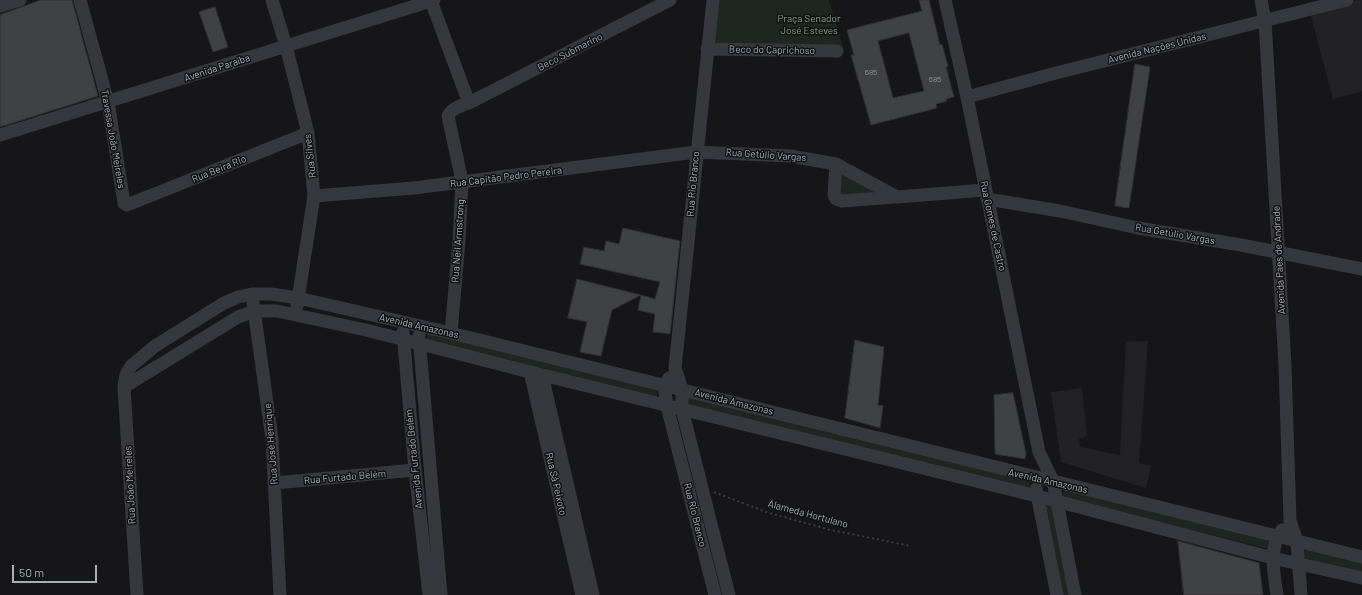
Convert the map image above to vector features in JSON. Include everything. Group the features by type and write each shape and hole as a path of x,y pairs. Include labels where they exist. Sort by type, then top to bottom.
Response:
{"street":[{"path":"0,6 20,0"},
{"name":"Travessa João Meireles","path":"80,0 108,102 124,203 130,205"},
{"name":"Rua Silves","path":"272,0 286,46 308,133 314,196 296,314"},
{"path":"432,0 469,103"},
{"name":"Avenida Paraíba","path":"0,135 432,0"},
{"name":"Beco Submarino","path":"469,103 670,0"},
{"name":"Rua Rio Branco","path":"713,0 696,152 675,368 682,389 682,409 703,487 728,595"},
{"name":"Rua Gomes de Castro","path":"945,0 967,97 1039,452 1053,481 1075,595"},
{"name":"Avenida Paes de Andrade","path":"1260,0 1265,21 1285,365 1290,521 1297,541 1301,595"},
{"name":"Avenida Nações Unidas","path":"967,97 1347,0"},
{"name":"Beco do Caprichoso","path":"707,49 837,51"},
{"name":"Rua Neil Armstrong","path":"450,333 459,241 462,181 448,116 454,108 469,103"},
{"name":"Rua Beira Rio","path":"130,205 308,133"},
{"name":"Rua Getúlio Vargas","path":"696,152 790,156 836,164 897,197"},
{"name":"Rua Capitão Pedro Pereira","path":"314,196 390,190 549,172 696,152"},
{"name":"Rua Getúlio Vargas","path":"836,164 834,195 836,199 842,201 897,197 986,195 1138,228 1362,269"},
{"name":"Avenida Amazonas","path":"125,381 136,360 224,303 238,297 252,294 266,294 298,298 419,325 682,389 1035,478 1053,481 1362,557"},
{"name":"Rua José Henrique","path":"252,294 270,418 275,483 280,595"},
{"name":"Avenida Amazonas","path":"125,381 238,317 255,310 296,314 420,343 667,406 1037,496 1273,558 1362,578"},
{"name":"Avenida Furtado Belém","path":"403,322 403,339 415,470 429,595"},
{"name":"Avenida Furtado Belém","path":"419,325 441,595"},
{"name":"Rua Rio Branco","path":"675,368 664,385 667,406 715,595"},
{"name":"Rua Sá Peixoto","path":"530,372 582,595"},
{"name":"Rua Sá Peixoto","path":"542,375 593,595"},
{"name":"Rua João Meireles","path":"125,381 137,595"},
{"name":"Rua Gomes de Castro","path":"1039,452 1035,478 1037,496 1057,595"},
{"name":"Rua Furtado Belém","path":"275,483 415,470"},
{"path":"1276,595 1273,558 1277,537 1290,521"}],"path":[{"name":"Alameda Hortulano","path":"703,487 769,513 831,530 911,546"}],"shaded area":[{"path":"1357,0 1362,0 1362,91 1333,99 1310,13"},
{"path":"1148,341 1139,463 1151,466 1146,488 1061,462 1051,392 1082,388 1087,436 1079,439 1080,447 1120,455 1126,342"}],"green space":[{"name":"Praça Senador José Esteves","path":"716,0 829,0 844,50 752,48 711,50"},
{"path":"837,166 875,192 837,201"},
{"path":"427,331 656,388 657,398 427,342"},
{"path":"688,395 1030,482 1028,491 688,406"},
{"path":"1064,489 1270,540 1269,549 1062,498"},
{"path":"1038,497 1055,502 1073,595 1058,595"},
{"path":"1307,548 1362,562 1362,572 1303,558"}],"building":[{"path":"41,0 72,0 98,96 0,127 0,15"},
{"path":"919,0 929,0 940,45 942,44 948,66 946,67 954,97 936,104 937,108 871,125 851,55 854,55 847,30 922,11","holes":["909,33 924,91 893,98 878,41"]},
{"path":"215,7 228,47 213,52 199,12"},
{"path":"1135,64 1150,67 1129,208 1115,206"},
{"path":"623,228 680,241 670,334 653,332 655,314 638,310 641,295 655,299 660,282 580,264 584,247 604,251 606,241 619,244"},
{"path":"577,279 641,295 612,310 601,356 580,352 587,322 568,318"},
{"path":"855,340 884,347 878,405 883,406 880,428 845,418"},
{"path":"1013,393 1026,454 1025,459 995,454 994,395"},
{"path":"1178,541 1259,563 1263,595 1184,595"}]}
